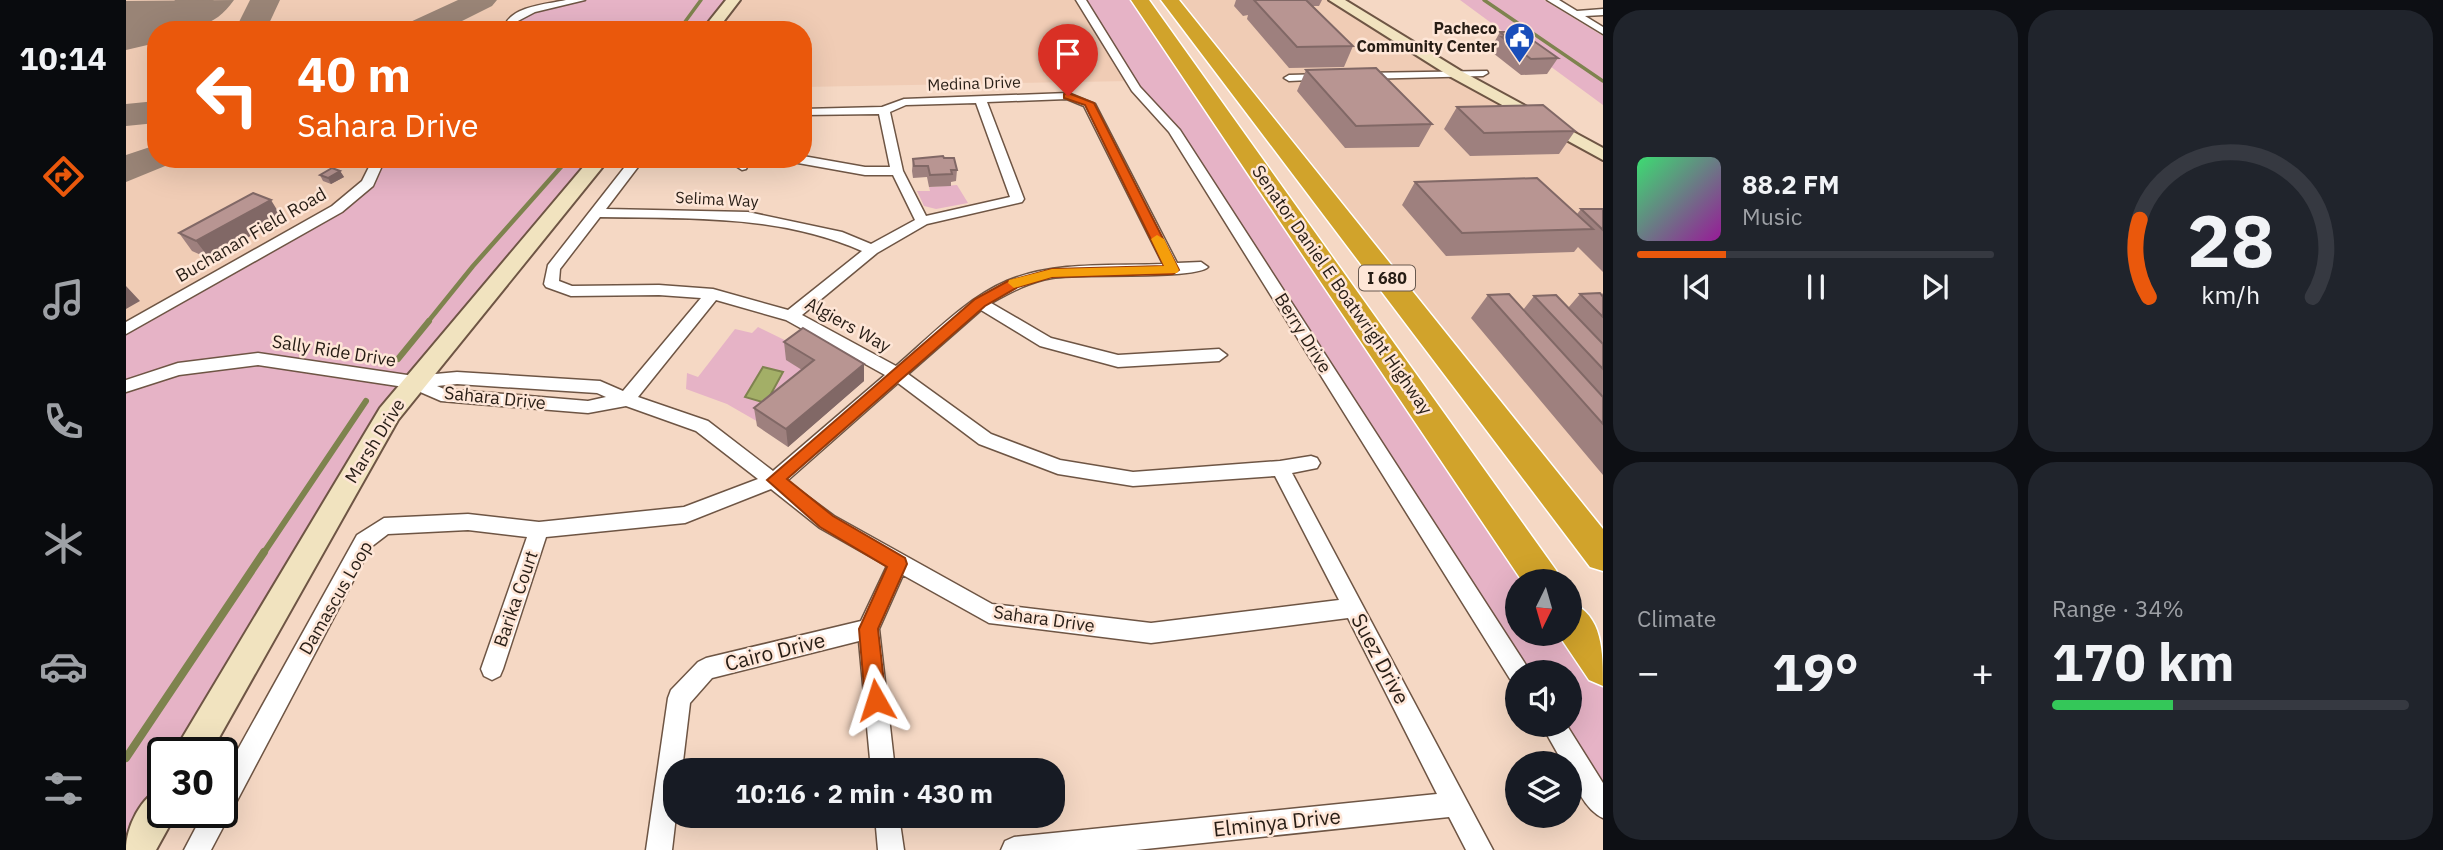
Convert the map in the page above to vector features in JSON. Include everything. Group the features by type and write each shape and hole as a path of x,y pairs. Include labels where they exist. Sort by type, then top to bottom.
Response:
{"highway":[{"name":"Senator Daniel E Boatwright Highway","path":"1140,0 1536,569"},
{"name":"Senator Daniel E Boatwright Highway","path":"1170,0 1603,556"},
{"path":"1582,636 1603,667"}],"main road":[{"path":"716,21 733,0"},
{"path":"1336,0 1456,74 1603,155"},
{"path":"1360,0 1483,73 1603,137"},
{"name":"Marsh Drive","path":"201,737 389,414 592,168"},
{"path":"136,850 149,828"}],"street":[{"path":"512,21 520,15 580,0"},
{"name":"Berry Drive","path":"1081,0 1136,89 1174,130 1510,660"},
{"path":"1552,0 1603,31"},
{"path":"1573,14 1603,12"},
{"path":"1289,78 1483,73"},
{"name":"Medina Drive","path":"812,112 884,110 904,102 1068,96 1089,103 1173,270"},
{"path":"791,316 872,250 922,221 1017,199 980,99"},
{"path":"884,110 897,171 922,221"},
{"path":"812,162 865,171 897,171"},
{"name":"Buchanan Field Road","path":"126,329 337,209 368,183 375,168"},
{"path":"598,213 631,168"},
{"name":"Selima Way","path":"598,213 748,216 837,235 872,250"},
{"name":"Algiers Way","path":"598,213 553,268 551,284 571,291 659,290 713,294 791,316 898,375 985,439 1058,467 1133,479 1280,468 1311,463"},
{"name":"Damascus Loop","path":"238,773 364,541 384,526 468,522 539,530 685,515 775,480 980,303 1013,284 1052,273 1201,267"},
{"path":"626,400 713,294"},
{"path":"980,303 1046,342 1118,361 1219,355"},
{"name":"Sally Ride Drive","path":"126,386 178,369 258,359 414,382"},
{"name":"Sahara Drive","path":"414,382 441,394 454,396 588,407 626,400 702,426 827,522 989,613 1151,633 1354,608"},
{"name":"Suez Drive","path":"1280,468 1480,850"},
{"name":"Barika Court","path":"492,669 539,530"},
{"path":"882,758 868,629 898,564"},
{"name":"Cairo Drive","path":"659,850 679,698 706,669 868,629"},
{"path":"1560,737 1603,806"},
{"name":"Elminya Drive","path":"1014,850 1456,804"},
{"path":"197,850 209,828"},
{"path":"888,828 891,850"}],"shaded area":[{"path":"126,0 580,0 535,21 147,21 147,168 374,168 360,193 126,329"},
{"path":"580,0 734,0 716,21 512,20"},
{"path":"734,0 1081,0 1131,81 812,87 812,21 716,21"},
{"path":"1081,0 1140,0 1535,569 1505,569 1505,646 1582,646 1582,636 1603,667 1603,806 1582,773 1582,751 1568,751 1560,737 1582,737 1582,660 1510,660 1174,130 1136,89"},
{"path":"1170,0 1336,0 1603,155 1603,556"},
{"path":"1460,0 1544,0 1603,36 1603,105"},
{"path":"374,168 593,168 389,414 201,737 147,737 149,828 136,850 126,850 126,329 360,193"},
{"path":"957,185 968,203 936,209 924,206 917,191 930,191 929,187"},
{"path":"758,327 801,348 815,378 760,423 727,404 686,389 687,373 698,377 735,329 752,333"},
{"path":"763,367 783,372 766,403 745,397"}],"building":[{"path":"1254,0 1306,0 1353,46 1297,47"},
{"path":"1500,32 1521,32 1558,58 1531,59 1502,37 1506,37"},
{"path":"1376,68 1432,124 1356,126 1306,70"},
{"path":"1543,105 1575,131 1484,133 1457,107"},
{"path":"943,156 954,158 957,170 951,170 952,174 930,175 928,166 914,166 913,159"},
{"path":"332,168 340,171 328,178 320,175"},
{"path":"1537,178 1593,229 1462,233 1415,182"},
{"path":"253,193 271,200 196,241 179,233"},
{"path":"1581,209 1603,209 1603,230"},
{"path":"1600,293 1603,297 1603,317 1580,294"},
{"path":"1509,294 1603,397 1603,424 1488,295"},
{"path":"1556,295 1603,344 1603,369 1534,296"},
{"path":"803,328 864,364 786,429 754,408 814,360 784,342"}],"waterway":[{"path":"686,21 701,0"},
{"path":"1484,0 1603,81"},
{"path":"427,323 473,266 560,168"},
{"path":"398,359 429,321"},
{"path":"263,554 366,401"},
{"path":"126,758 264,552"}],"taxiway":[{"path":"196,0 188,3 199,0"},
{"path":"254,21 265,0"},
{"path":"438,21 482,0"},
{"path":"126,115 147,113"},
{"path":"126,170 147,160"}],"runway":[{"path":"126,27 197,0"}],"slow traffic":[{"path":"1014,283 1052,273 1173,270 1157,239"}],"place":[{"name":"Pacheco Community Center","path":"1520,64"}],"route":[{"path":"876,700 868,629 898,564 827,522 775,480 980,303 1013,284 1052,273 1173,270 1089,103 1068,96"}]}
